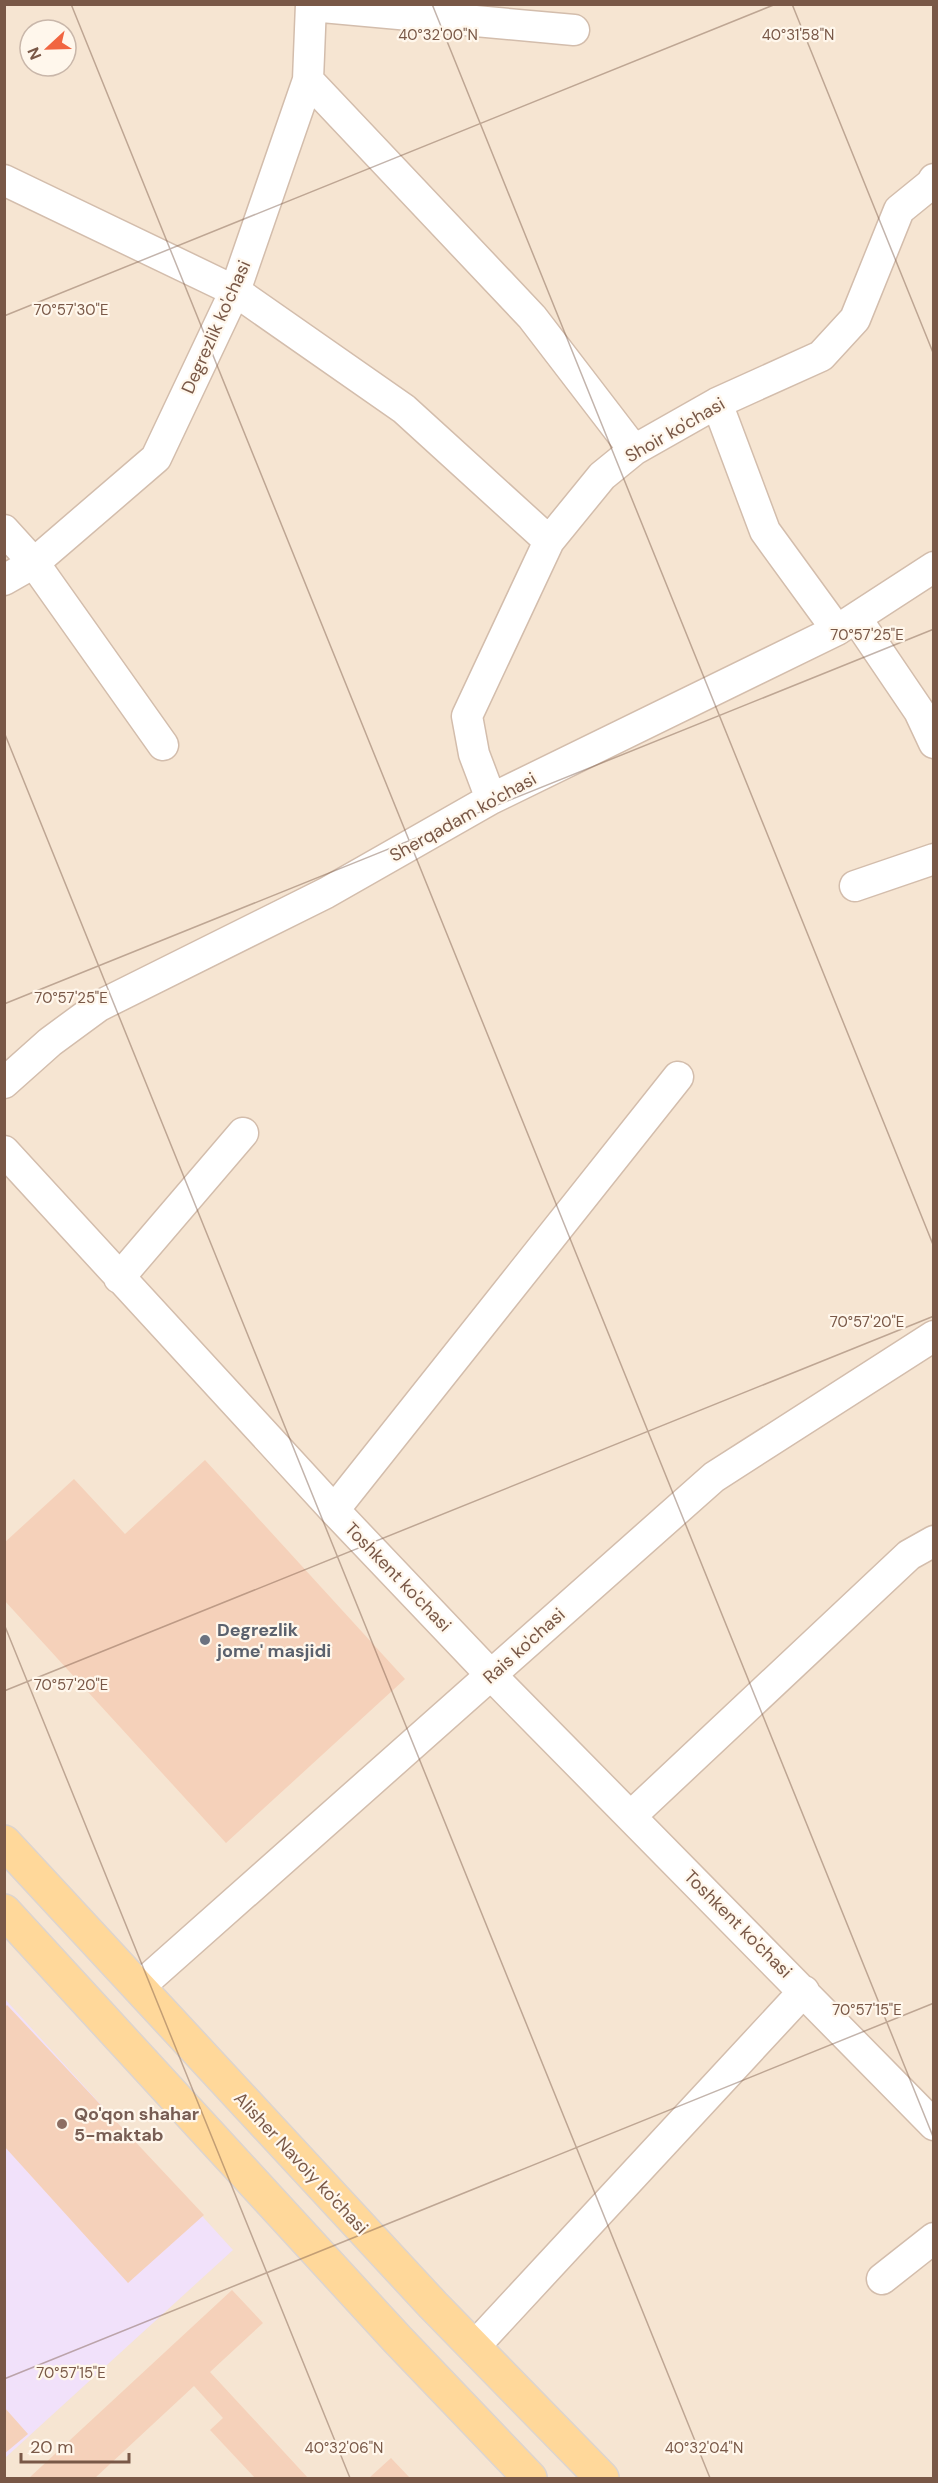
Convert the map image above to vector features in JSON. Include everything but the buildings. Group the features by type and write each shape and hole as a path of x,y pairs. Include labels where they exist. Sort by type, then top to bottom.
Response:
{"main road":[{"name":"Alisher Navoiy ko'chasi","path":"4,1842 474,2347 602,2478"},
{"path":"4,1911 398,2340 530,2478"}],"street":[{"path":"311,5 574,30"},
{"name":"Degrezlik ko'chasi","path":"4,580 34,563 156,458 235,291 308,80 311,5"},
{"path":"308,80 532,317 634,450"},
{"name":"Shoir ko'chasi","path":"491,799 474,754 467,716 549,541 602,476 634,450 717,404 821,356 855,320 899,210 931,184 933,179"},
{"path":"4,180 235,291 404,409 549,541"},
{"path":"717,404 765,531 847,624 919,711 933,743"},
{"path":"4,530 34,563 163,745"},
{"name":"Sherqadam ko'chasi","path":"4,1083 50,1042 99,1006 326,893 491,799 847,624 933,567"},
{"path":"855,886 933,860"},
{"path":"334,1510 678,1077"},
{"path":"119,1278 243,1133"},
{"name":"Toshkent ko'chasi","path":"4,1151 334,1510 491,1675 804,1991 933,2125"},
{"name":"Rais ko'chasi","path":"138,1988 714,1478 933,1336"},
{"path":"631,1816 909,1555 933,1541"},
{"name":"Toshkent ko'chasi","path":"474,2347 804,1991"},
{"path":"882,2279 933,2238"}],"shaded area":[{"path":"5,5 933,5 933,2478 5,2478"},
{"name":"Qo'qon shahar 5-maktab","path":"4,1998 233,2250 5,2458 4,2458"}],"place":[{"name":"Degrezlik jome' masjidi","path":"205,1640"},
{"name":"Qo'qon shahar 5-maktab","path":"62,2124"}]}
